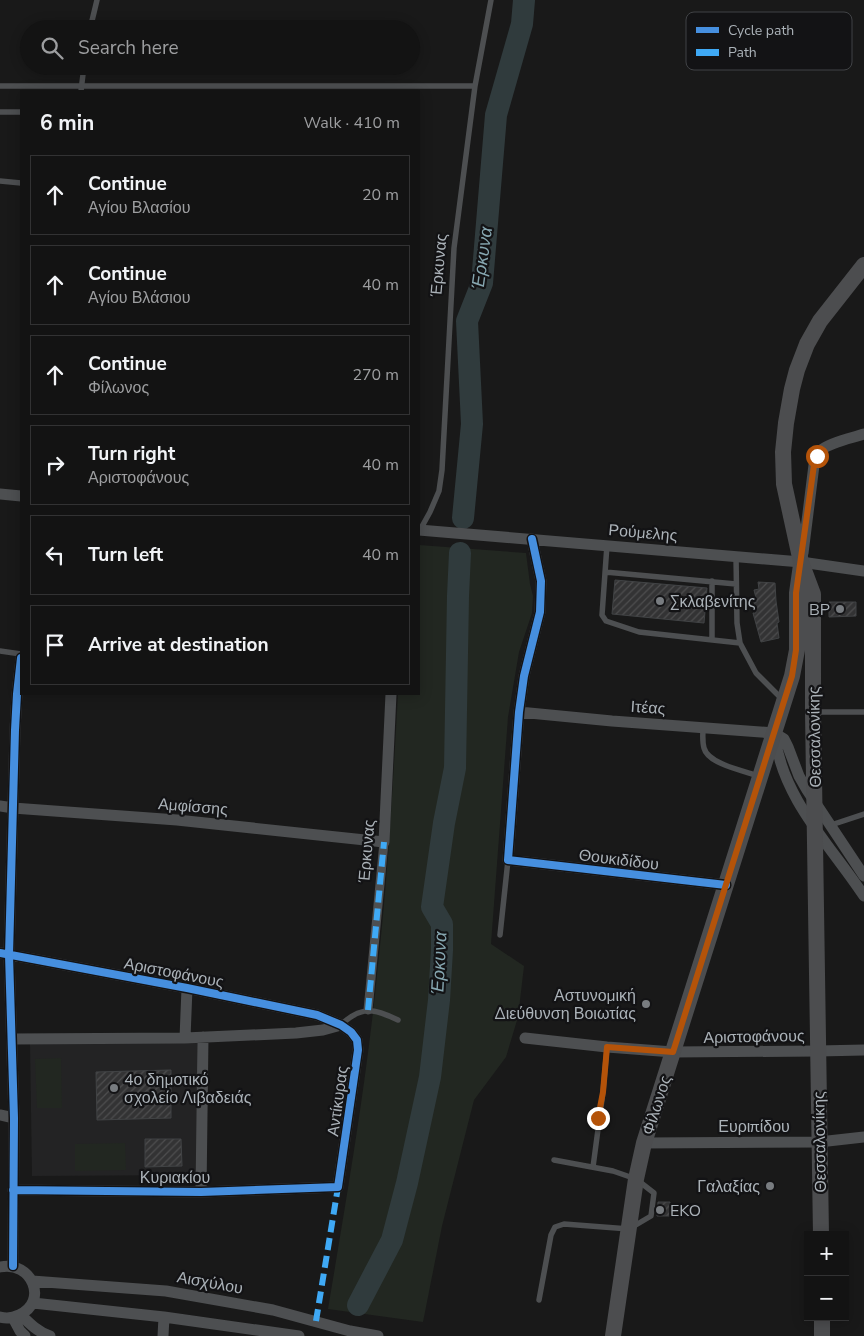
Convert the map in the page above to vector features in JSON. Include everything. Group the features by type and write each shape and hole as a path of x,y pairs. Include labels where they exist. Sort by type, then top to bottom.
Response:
{"main road":[{"name":"Θεσσαλονίκης","path":"821,1231 818,1051 822,827 814,802 813,594 801,562 784,484 783,452 792,389 804,351 831,306 864,265"},
{"name":"Φίλωνος","path":"613,1336 636,1178 644,1143 792,676 797,637 796,593 801,562"},
{"path":"822,1321 822,1336"}],"street":[{"path":"801,562 814,465 817,456 821,450 864,434"},
{"path":"0,494 20,496"},
{"name":"Ρούμελης","path":"420,530 736,556 801,562 864,571"},
{"path":"508,860 519,712 524,676 540,612 541,581 532,539"},
{"path":"12,1266 14,1118 12,1039 5,954 17,694 20,667"},
{"name":"Έρκυνας","path":"368,1010 384,842 391,695"},
{"name":"Ιτέας","path":"519,712 774,733"},
{"path":"774,733 784,740 799,776 814,802"},
{"path":"774,733 776,748 789,784 804,812 822,827 864,876"},
{"name":"Αμφίσσης","path":"0,806 177,820 384,842"},
{"path":"822,827 864,896"},
{"name":"Θουκιδίδου","path":"508,860 726,885"},
{"name":"Αριστοφάνους","path":"5,954 187,988 317,1015 341,1024"},
{"path":"184,1038 187,988"},
{"path":"12,1039 184,1038 296,1033 323,1030 341,1024"},
{"name":"Αντίκυρας","path":"338,1187 358,1050 357,1040 341,1024"},
{"name":"Κυριακίου","path":"202,1192 203,1037"},
{"name":"Αριστοφάνους","path":"525,1038 673,1052 864,1050"},
{"path":"0,1116 14,1118"},
{"name":"Ευριπίδου","path":"644,1143 820,1142 864,1137"},
{"name":"Κυριακίου","path":"12,1190 202,1192 338,1187"},
{"path":"0,1267 12,1266 21,1269 28,1274 35,1292 32,1303 25,1312 17,1316 0,1316"},
{"name":"Αισχύλου","path":"32,1281 166,1290 273,1310 330,1331 350,1331 378,1336"},
{"path":"32,1303 164,1317 299,1336"},
{"path":"17,1316 34,1333 50,1336"},
{"path":"17,1316 20,1331 24,1336"},
{"path":"163,1336 164,1317"}],"lane":[{"path":"92,20 97,0"},
{"name":"Έρκυνας","path":"420,528 439,491 442,470 454,248 475,86 491,0"},
{"path":"81,89 83,75"},
{"path":"0,86 81,89 243,89 475,86"},
{"path":"0,112 20,112"},
{"path":"0,181 20,183"},
{"path":"606,545 602,615 606,621 639,632 740,643"},
{"path":"736,556 737,623 740,643 756,672 784,702"},
{"path":"605,572 736,584"},
{"path":"712,581 712,640"},
{"path":"0,651 20,654"},
{"path":"813,712 864,712"},
{"path":"703,728 706,754 715,761 760,777"},
{"path":"822,827 864,814"},
{"path":"500,935 508,860"},
{"path":"341,1024 357,1012 368,1010 386,1014 398,1020"},
{"path":"592,1166 603,1092 607,1047"},
{"path":"554,1160 592,1166 636,1178"},
{"path":"539,1300 551,1235 555,1227 564,1224 629,1229"}],"shaded area":[{"path":"420,545 526,553 533,596 532,613 519,652 508,717 491,944 524,966 518,1017 506,1057 474,1100 442,1226 423,1322 328,1309 368,1051 382,931 398,695 420,695"},
{"name":"4ο δημοτικό σχολείο Λιβαδειάς","path":"197,1043 199,1175 32,1176 30,1044"},
{"path":"61,1058 62,1108 37,1108 35,1059"},
{"path":"125,1143 126,1170 75,1171 75,1144"}],"building":[{"name":"Σκλαβενίτης","path":"615,580 707,588 704,623 612,614"},
{"path":"758,582 775,583 779,622 777,623 779,638 761,642 753,613 756,613 754,602 757,602 754,590 759,589"},
{"path":"829,602 856,602 856,616 829,617"},
{"path":"171,1070 171,1118 97,1120 96,1072"},
{"path":"145,1139 181,1139 182,1166 145,1167"},
{"path":"658,1202 670,1202 670,1216 657,1216"}],"waterway":[{"name":"Έρκυνα","path":"463,518 472,424 467,321 482,283 496,115 522,24 524,0"},
{"name":"Έρκυνα","path":"358,1305 392,1240 407,1183 430,1077 439,1000 442,950 442,924 432,907 444,823 455,768 460,553"}],"marked path":[{"path":"368,1010 384,842"},
{"path":"316,1321 338,1187"}],"cycle path":[{"path":"532,539 541,581 540,612 524,676 519,712 508,860 726,885"},
{"path":"13,1266 14,1118 9,955 15,730 20,667"},
{"path":"0,953 187,988 317,1015 341,1025 351,1032 357,1040 358,1050 338,1187 201,1192 13,1190"}],"place":[{"name":"Σκλαβενίτης","path":"660,601"},
{"name":"BP","path":"840,609"},
{"name":"Αστυνομική Διεύθυνση Βοιωτίας","path":"646,1004"},
{"name":"4ο δημοτικό σχολείο Λιβαδειάς","path":"114,1088"},
{"name":"Γαλαξίας","path":"770,1186"},
{"name":"EKO","path":"660,1210"}],"route":[{"path":"598,1118 603,1092 607,1047 673,1052 792,676 797,637 796,593 814,465 817,456"}]}
